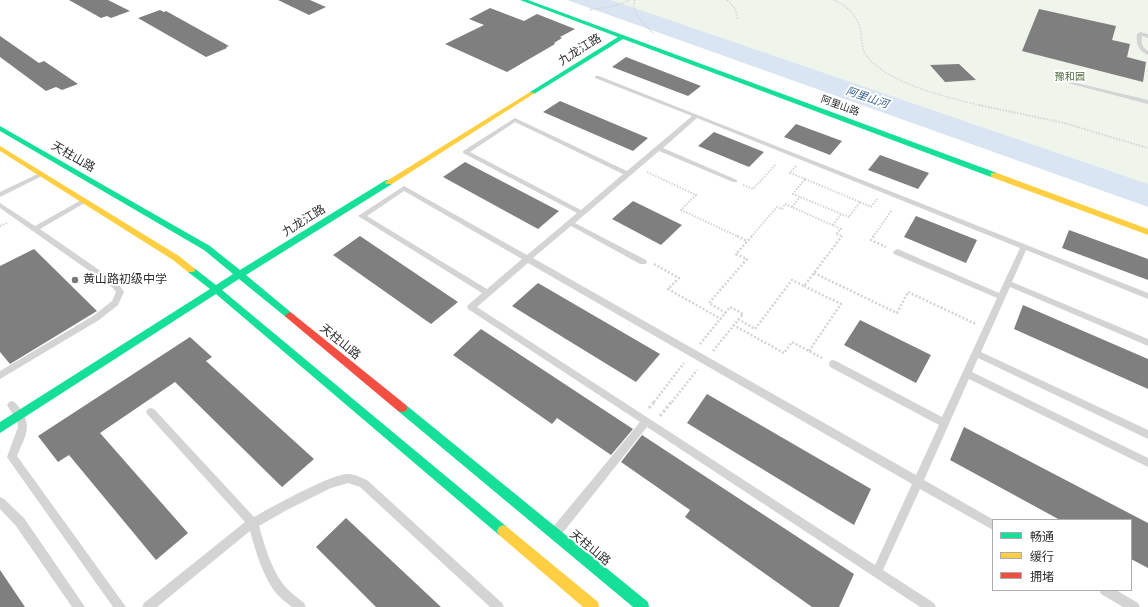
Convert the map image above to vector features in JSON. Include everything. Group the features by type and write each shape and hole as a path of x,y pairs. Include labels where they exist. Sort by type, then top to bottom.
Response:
{"street":[{"name":"阿里山路","path":"523,0 1148,232"},
{"name":"九龙江路","path":"425,148 613,33"},
{"name":"九龙江路","path":"0,428 239,275 624,37"},
{"name":"天柱山路","path":"0,128 207,248 227,270 239,275 643,607"},
{"path":"0,148 176,258 204,285 216,290 593,607"},
{"path":"204,285 227,270"}],"lane":[{"path":"1148,36 1140,34 1139,42 1140,48 1148,53"},
{"path":"598,77 1148,296"},
{"path":"1062,80 1148,102"},
{"path":"696,116 471,307 930,607"},
{"path":"582,213 465,152 514,120 628,174"},
{"path":"658,148 735,181"},
{"path":"0,195 42,174"},
{"path":"487,293 362,216 404,188 992,524"},
{"path":"34,229 85,201"},
{"path":"0,205 115,285 120,292 115,303 96,318 0,375"},
{"path":"570,223 643,262"},
{"path":"877,572 1024,247"},
{"path":"897,252 1002,297"},
{"path":"1008,283 1148,343"},
{"path":"976,353 1148,435"},
{"path":"833,364 944,423"},
{"path":"967,374 1148,463"},
{"path":"12,405 22,420 23,427 12,457 120,607"},
{"path":"151,412 254,523 260,549 269,571 280,589 300,607"},
{"path":"554,534 646,422"},
{"path":"148,607 244,529 281,507 329,484 348,478 363,483 498,607"},
{"path":"0,502 20,522 79,607"},
{"path":"1107,591 1134,607"}],"path":[{"path":"585,10 602,9 629,0"},
{"path":"635,0 633,4 635,13 654,34"},
{"path":"727,0 733,4 737,11 738,20"},
{"path":"834,0 849,10 857,18 864,50 868,57 893,76 922,89 957,99 1100,132 1148,148"},
{"path":"803,159 790,173 871,207 883,191"},
{"path":"735,181 753,189 776,164"},
{"path":"636,167 696,195 681,210 747,241"},
{"path":"806,179 793,194 848,218 860,202"},
{"path":"792,207 800,197"},
{"path":"726,313 709,303 747,259 736,254 777,207 782,209 785,204 833,225 840,229 836,234 842,236 804,286"},
{"path":"891,211 871,240 897,252"},
{"path":"833,225 841,214"},
{"path":"643,262 649,262 679,278 668,289 721,319"},
{"path":"814,273 896,313 908,292 987,329"},
{"path":"738,319 755,328 792,280 841,304 809,351"},
{"path":"730,307 743,314 706,360 646,422 692,353 730,307"},
{"path":"733,325 784,353 792,342 833,364"}],"green space":[{"name":"豫和园","path":"607,0 1148,0 1148,185"}],"water":[{"name":"阿里山河","path":"567,0 611,0 1148,184 1148,207"}],"building":[{"path":"69,0 108,0 130,11 111,18 107,16 101,18"},
{"path":"278,0 310,0 326,7 309,15"},
{"path":"490,8 524,21 537,14 575,29 560,37 562,38 554,43 555,44 507,72 445,44 484,25 469,19"},
{"path":"1039,9 1116,26 1112,40 1130,44 1127,57 1146,62 1143,82 1022,51"},
{"path":"160,10 164,12 166,11 229,46 206,57 138,18"},
{"path":"0,36 39,63 44,61 78,84 62,90 56,87 46,91 0,57"},
{"path":"626,57 701,86 688,96 612,67"},
{"path":"959,64 976,80 945,82 930,65"},
{"path":"560,101 648,138 633,151 543,112"},
{"path":"796,124 842,141 830,155 784,137"},
{"path":"714,132 764,152 749,167 698,146"},
{"path":"880,155 929,173 918,189 868,170"},
{"path":"465,162 559,211 538,229 443,177"},
{"path":"633,201 682,225 661,245 612,219"},
{"path":"916,216 977,240 966,263 904,237"},
{"path":"1069,230 1148,259 1148,280 1062,248"},
{"path":"360,236 458,302 431,324 333,255"},
{"path":"34,249 97,311 10,364 0,352 0,266"},
{"path":"538,283 660,354 636,382 512,306"},
{"path":"1023,305 1148,359 1148,389 1014,329"},
{"path":"860,320 931,355 916,383 844,345"},
{"path":"481,329 633,429 611,455 557,418 552,424 453,355"},
{"path":"190,337 212,357 206,361 314,459 282,487 175,382 100,433 188,533 156,560 69,455 58,462 38,436"},
{"path":"707,394 871,489 854,525 687,423"},
{"path":"964,427 1148,523 1148,568 1132,560 1132,519 1058,519 950,460"},
{"path":"642,435 854,574 839,607 812,607 685,517 690,510 621,462"},
{"path":"346,518 441,607 376,607 316,547"},
{"path":"0,570 25,607 0,607"}],"traffic: fast":[{"path":"523,0 994,175"},
{"path":"532,93 623,37"},
{"path":"0,128 207,248 290,316"},
{"path":"0,428 239,275 389,182"},
{"path":"191,270 237,306 503,531"},
{"path":"402,408 643,607"}],"traffic: slow":[{"path":"389,182 532,93"},
{"path":"0,148 176,258 191,270"},
{"path":"994,175 1148,232"},
{"path":"503,531 593,607"}],"traffic: jam":[{"path":"290,316 402,408"}],"place":[{"name":"黄山路初级中学","path":"75,280"}]}
